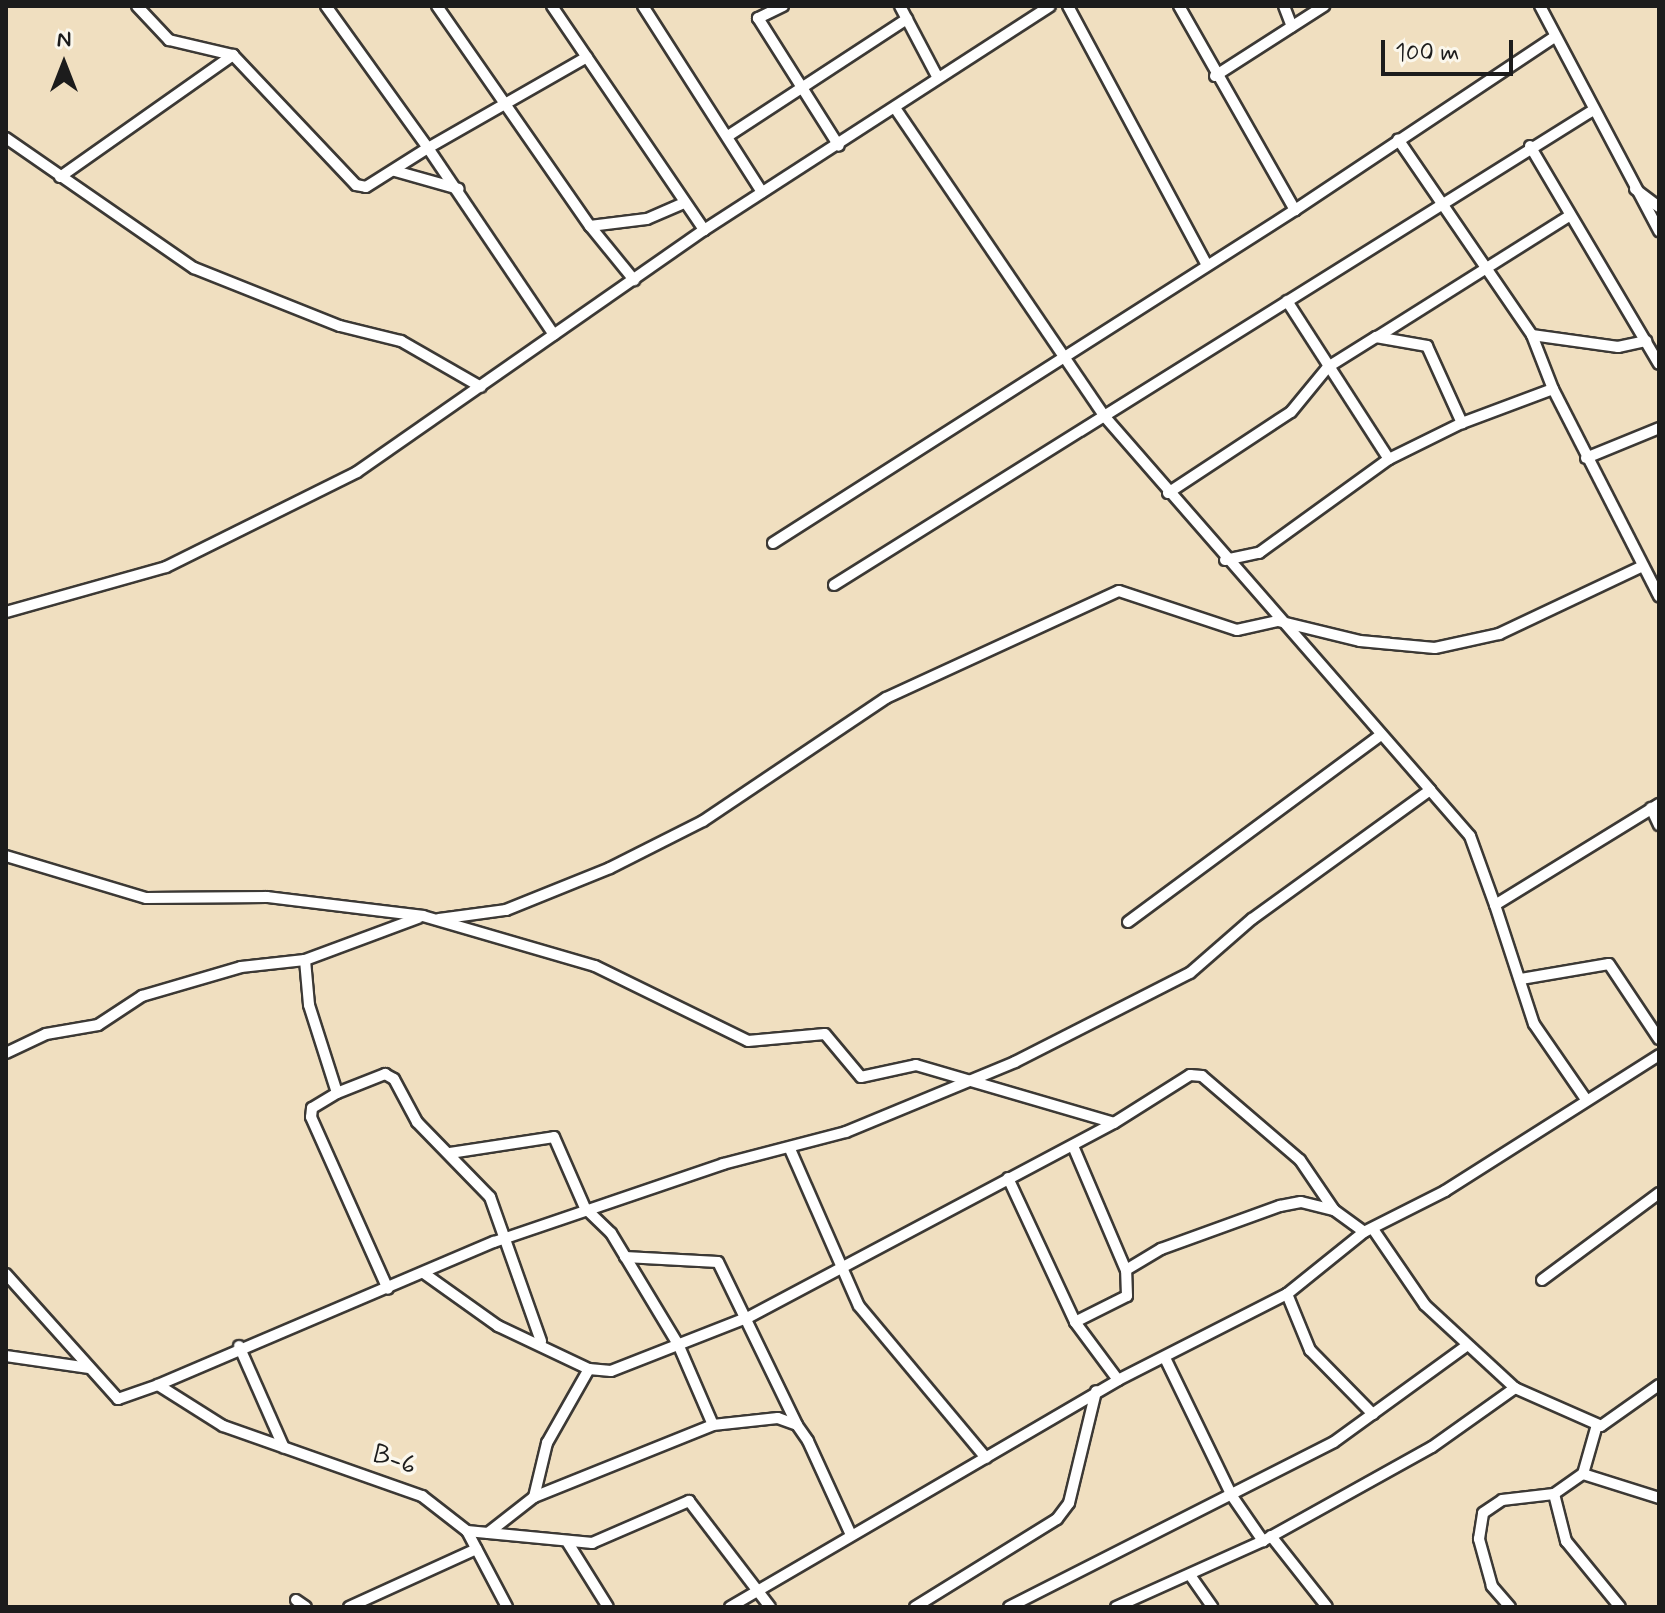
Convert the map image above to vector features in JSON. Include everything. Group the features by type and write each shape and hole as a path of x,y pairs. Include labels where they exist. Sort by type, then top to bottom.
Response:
{"street":[{"path":"137,6 169,40 233,55 356,185 395,171 428,148 587,57"},
{"path":"326,6 460,189 554,335"},
{"path":"437,6 590,226 634,280"},
{"path":"552,6 704,230"},
{"path":"643,6 762,192"},
{"path":"750,6 839,146"},
{"path":"758,18 783,6"},
{"path":"900,6 938,78"},
{"path":"6,612 166,567 357,472 704,230 839,146 1050,6"},
{"path":"1068,6 1207,265"},
{"path":"1179,6 1215,76 1295,210"},
{"path":"1284,6 1292,27"},
{"path":"1215,76 1324,6"},
{"path":"1540,6 1553,38 1628,184 1659,231"},
{"path":"728,136 907,19"},
{"path":"773,543 1295,210 1553,38"},
{"path":"60,177 233,55"},
{"path":"895,108 1062,358 1105,417 1278,621 1470,836 1534,1024 1585,1098"},
{"path":"834,585 1105,417 1438,201 1590,112"},
{"path":"6,138 194,268 340,326 401,341 481,387"},
{"path":"1398,139 1481,266 1532,335 1553,389 1586,458 1659,596"},
{"path":"1530,146 1659,364"},
{"path":"395,171 460,189"},
{"path":"1628,184 1659,207"},
{"path":"590,226 647,219 684,203"},
{"path":"1168,493 1291,412 1328,367 1481,266 1569,216"},
{"path":"1287,301 1389,459"},
{"path":"1532,335 1618,347 1646,341"},
{"path":"1377,337 1427,346 1462,423"},
{"path":"1225,560 1259,553 1389,459 1462,423 1553,389"},
{"path":"1586,458 1659,428"},
{"path":"435,920 506,910 610,868 703,821 886,698 1119,591 1237,630 1278,621 1360,641 1435,648 1499,634 1641,567"},
{"path":"1128,922 1381,735"},
{"path":"6,1274 63,1330 89,1368 118,1399 158,1385 239,1346 585,1208 790,1149 973,1080 1190,973 1252,919 1430,790"},
{"path":"1495,905 1655,806 1659,825"},
{"path":"6,856 146,898 267,897 423,916 595,966 748,1041 825,1034 861,1077 916,1065 1114,1123"},
{"path":"6,1053 46,1034 98,1025 142,996 241,967 305,960 423,916"},
{"path":"305,960 309,1005 337,1093"},
{"path":"1521,979 1609,964 1659,1039"},
{"path":"730,1607 1096,1391 1287,1294 1370,1232 1585,1098 1659,1056"},
{"path":"388,1289 311,1117 312,1108 337,1093 389,1073 417,1122 490,1197 509,1237 541,1341"},
{"path":"425,1274 498,1326 541,1341 589,1369 611,1371 749,1317 839,1271 1008,1178 1073,1146 1190,1075 1202,1076 1300,1160 1334,1210"},
{"path":"450,1153 550,1135 585,1208 625,1257 678,1344 713,1425"},
{"path":"1073,1146 1126,1270 1127,1296 1075,1322"},
{"path":"790,1149 839,1271 859,1306 986,1458"},
{"path":"1008,1178 1075,1322 1118,1380"},
{"path":"1542,1280 1659,1193"},
{"path":"1126,1270 1280,1206 1301,1202 1334,1210 1370,1232 1425,1305 1515,1388 1597,1425"},
{"path":"625,1257 714,1260 749,1317 851,1535"},
{"path":"1287,1294 1310,1350 1373,1414"},
{"path":"239,1346 284,1448"},
{"path":"1009,1607 1232,1496 1373,1414 1466,1346"},
{"path":"6,1356 89,1368"},
{"path":"1165,1358 1232,1496 1327,1607"},
{"path":"534,1497 547,1443 589,1369"},
{"name":"B-6","path":"158,1385 223,1426 422,1496 467,1531"},
{"path":"1510,1607 1492,1586 1479,1539 1483,1513 1502,1500 1554,1494 1583,1474 1597,1425 1659,1385"},
{"path":"1118,1607 1267,1538 1432,1447 1515,1388"},
{"path":"915,1607 1057,1519 1069,1503 1096,1391"},
{"path":"488,1533 534,1497 713,1425 744,1416 797,1425"},
{"path":"1583,1474 1659,1498"},
{"path":"1554,1494 1566,1541 1620,1607"},
{"path":"467,1531 592,1543 689,1501 760,1588 770,1607"},
{"path":"467,1531 507,1607"},
{"path":"568,1543 608,1607"},
{"path":"349,1607 476,1549"},
{"path":"1190,1575 1212,1607"},
{"path":"296,1600 306,1607"}]}
